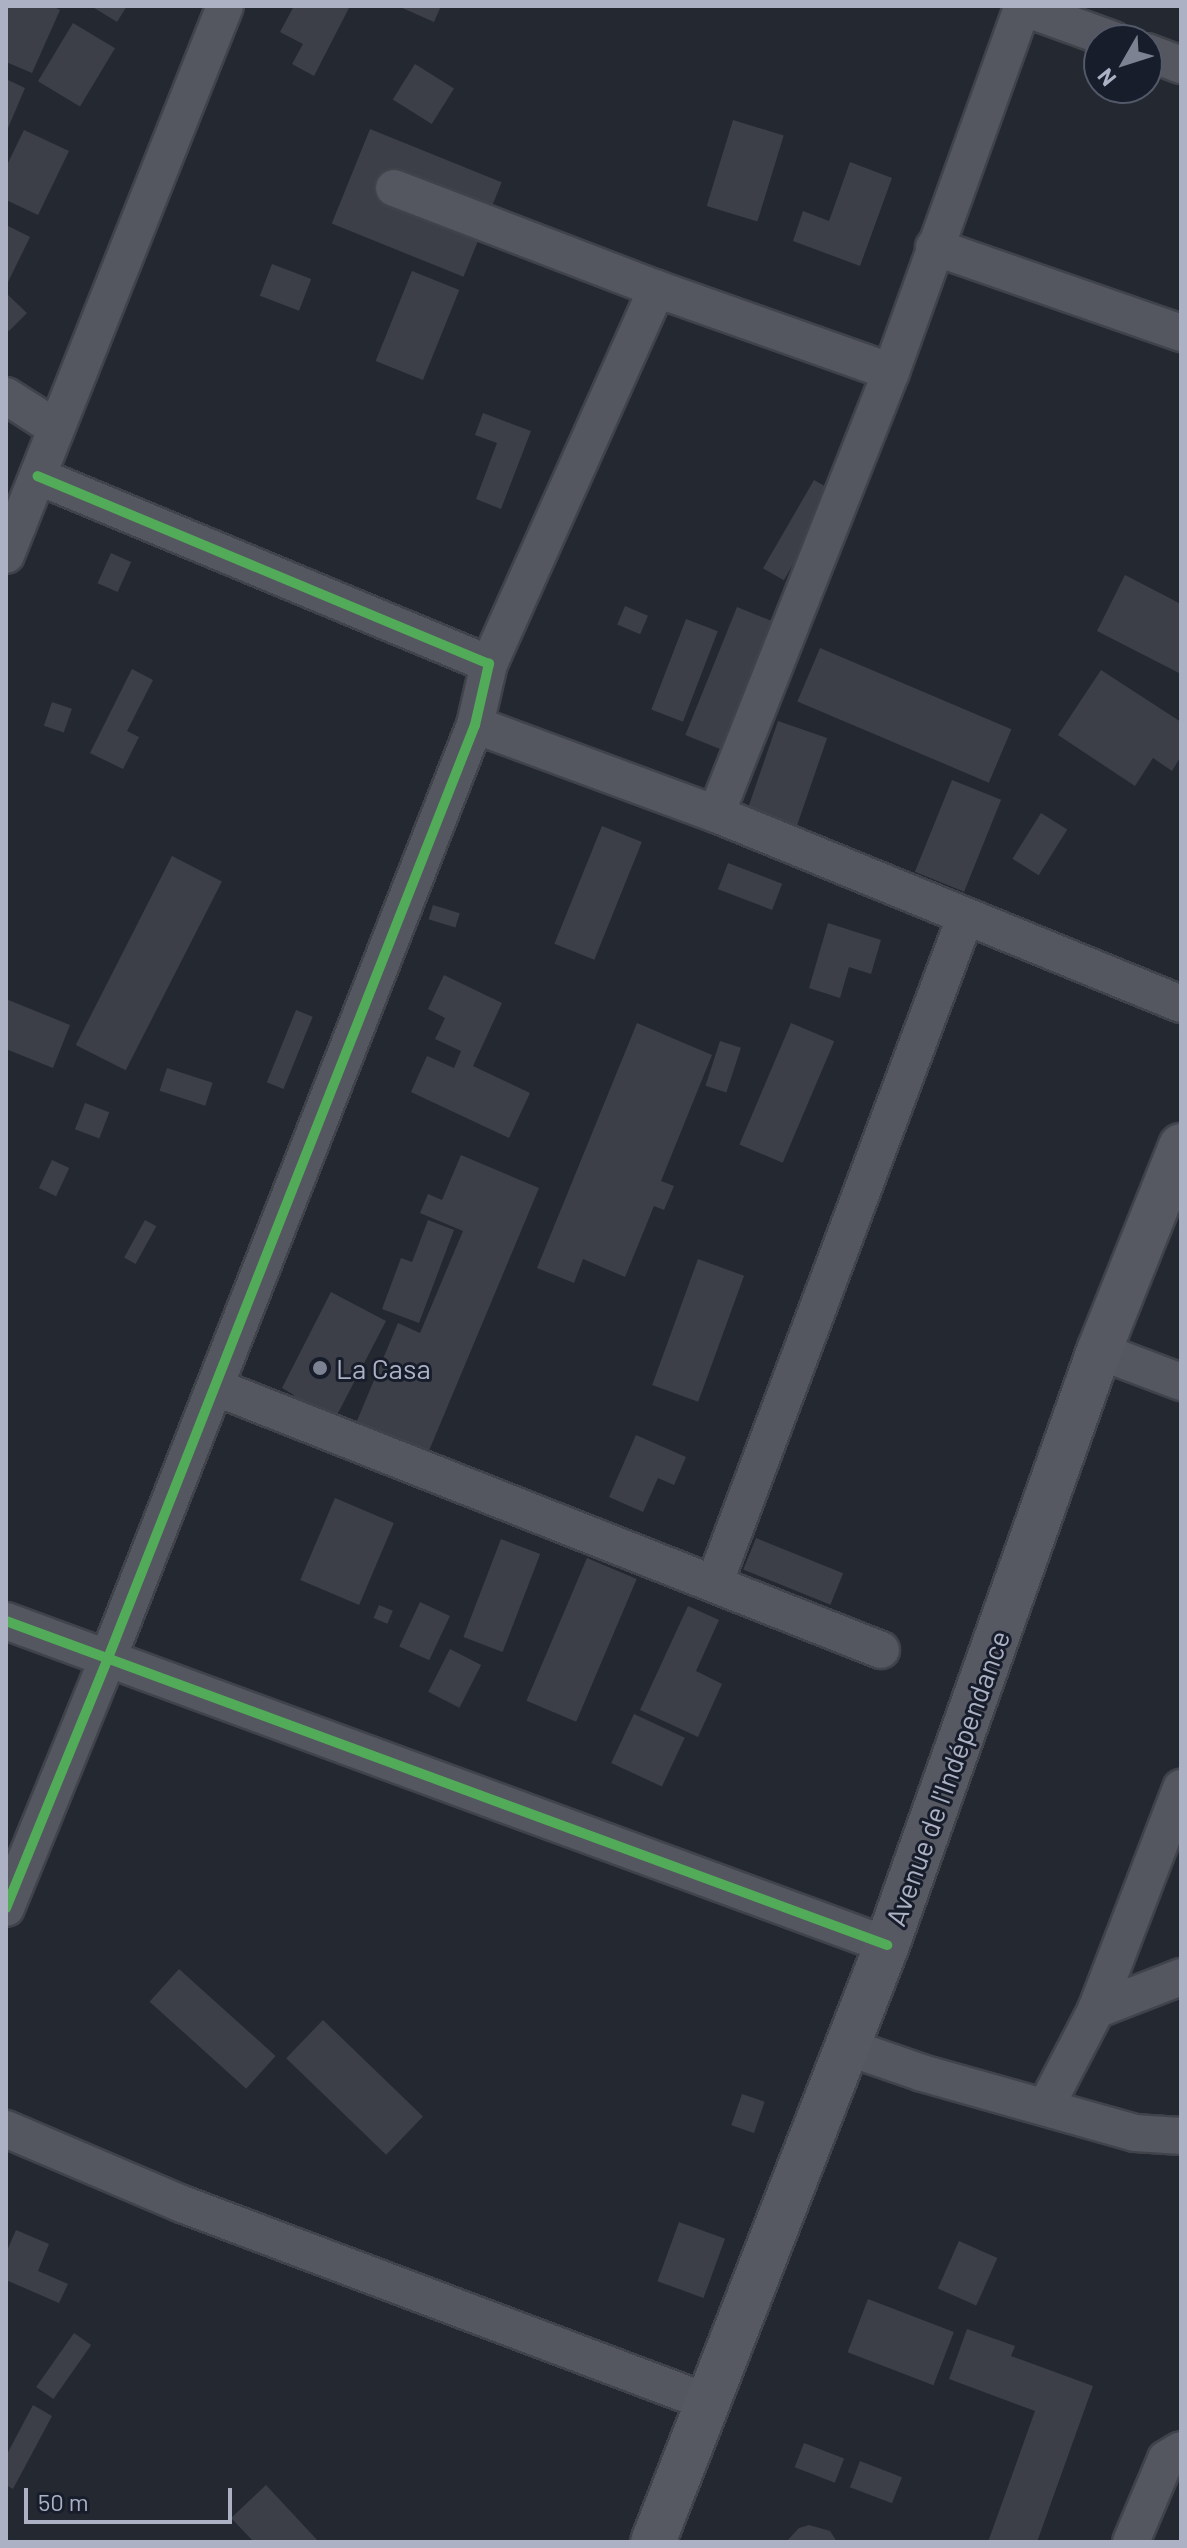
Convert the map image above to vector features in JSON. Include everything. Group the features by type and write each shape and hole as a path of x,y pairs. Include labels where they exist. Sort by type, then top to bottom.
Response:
{"main road":[{"name":"Avenue de l'Indépendance","path":"653,2542 887,1945 1099,1351 1181,1146"}],"street":[{"path":"6,555 225,6"},
{"path":"716,814 891,372 1022,6 1083,29"},
{"path":"394,188 657,289 891,372"},
{"path":"934,247 1181,333"},
{"path":"6,1908 108,1658 475,725 489,664 657,289"},
{"path":"6,396 56,428"},
{"path":"38,476 489,664"},
{"path":"475,725 716,814 1181,1004"},
{"path":"714,1584 965,918"},
{"path":"1099,1351 1181,1382"},
{"path":"215,1387 881,1650"},
{"path":"6,1621 887,1945"},
{"path":"1046,2106 1096,2010 1181,1788"},
{"path":"1096,2010 1181,1977"},
{"path":"847,2047 922,2073 1135,2133 1181,2136"},
{"path":"6,2129 182,2204 707,2402"},
{"path":"1131,2542 1166,2459 1181,2450"}],"building":[{"path":"6,6 52,6 60,10 32,73 6,62"},
{"path":"91,6 127,6 117,22"},
{"path":"294,6 350,6 314,76 292,64 303,44 280,32"},
{"path":"398,6 441,6 434,22"},
{"path":"73,23 115,48 80,107 38,81"},
{"path":"415,64 454,88 432,124 393,100"},
{"path":"6,79 25,88 6,133"},
{"path":"733,120 784,135 757,222 707,206"},
{"path":"370,129 502,182 463,277 332,224"},
{"path":"24,130 69,151 38,215 6,200 6,167"},
{"path":"850,162 892,178 860,266 793,241 803,211 829,221"},
{"path":"6,225 30,237 8,282 6,281"},
{"path":"272,264 311,279 299,311 260,296"},
{"path":"412,271 459,290 423,380 376,361"},
{"path":"8,295 27,313 9,331 6,328"},
{"path":"483,413 531,431 501,509 476,499 497,443 475,435"},
{"path":"814,480 835,492 784,580 763,568"},
{"path":"111,553 131,562 118,592 98,583"},
{"path":"1125,575 1181,604 1181,674 1097,631"},
{"path":"625,606 648,616 640,634 617,624"},
{"path":"737,607 780,624 728,752 685,735"},
{"path":"686,619 718,631 683,722 651,710"},
{"path":"820,648 1011,729 989,783 797,701"},
{"path":"132,669 153,680 127,731 139,737 123,769 90,753"},
{"path":"1101,670 1181,722 1181,756 1172,771 1153,758 1135,786 1058,735"},
{"path":"52,702 72,709 64,732 44,726"},
{"path":"778,721 827,738 796,829 747,812"},
{"path":"952,780 1001,800 964,892 915,872"},
{"path":"1041,813 1067,829 1039,875 1012,859"},
{"path":"602,826 642,842 594,960 554,944"},
{"path":"172,856 222,881 126,1070 76,1045"},
{"path":"728,863 782,884 772,910 718,889"},
{"path":"433,905 460,913 455,928 429,919"},
{"path":"828,923 881,940 871,974 849,967 840,998 809,988"},
{"path":"444,975 502,1003 473,1066 530,1093 509,1138 411,1092 427,1056 454,1068 461,1051 435,1039 445,1018 428,1009"},
{"path":"6,999 70,1025 53,1068 6,1049"},
{"path":"296,1010 313,1017 283,1089 267,1082"},
{"path":"637,1023 712,1055 661,1181 674,1186 664,1210 654,1206 625,1277 583,1259 574,1283 537,1268"},
{"path":"791,1023 834,1041 783,1163 739,1145"},
{"path":"720,1041 741,1048 726,1092 705,1086"},
{"path":"167,1068 213,1083 205,1106 160,1091"},
{"path":"85,1103 109,1112 99,1138 75,1129"},
{"path":"461,1155 539,1188 423,1465 351,1435 398,1323 420,1333 463,1231 420,1213 428,1194 442,1200"},
{"path":"52,1160 69,1168 56,1196 39,1188"},
{"path":"145,1220 156,1226 136,1264 124,1258"},
{"path":"428,1220 454,1230 419,1323 382,1309 401,1258 412,1262"},
{"path":"698,1259 744,1276 698,1402 652,1385"},
{"path":"331,1292 386,1321 326,1436 285,1414 294,1395 282,1388"},
{"path":"636,1435 686,1457 674,1485 658,1478 643,1512 609,1497"},
{"path":"335,1498 394,1523 359,1605 300,1580"},
{"path":"756,1538 843,1573 830,1605 743,1570"},
{"path":"501,1539 540,1554 503,1652 463,1637"},
{"path":"587,1558 637,1579 576,1722 526,1701"},
{"path":"420,1602 450,1616 429,1660 399,1646"},
{"path":"379,1605 393,1611 387,1624 374,1618"},
{"path":"688,1606 719,1620 696,1671 722,1684 698,1737 640,1710"},
{"path":"450,1649 481,1665 459,1708 428,1692"},
{"path":"634,1714 685,1738 662,1787 611,1763"},
{"path":"179,1969 276,2056 246,2089 150,2002"},
{"path":"323,2020 423,2117 386,2155 286,2058"},
{"path":"742,2094 765,2102 754,2133 731,2125"},
{"path":"679,2222 725,2239 703,2298 657,2281"},
{"path":"16,2230 49,2244 38,2271 68,2284 59,2303 6,2280 6,2253"},
{"path":"959,2241 997,2258 976,2306 938,2289"},
{"path":"868,2299 954,2332 933,2385 848,2352"},
{"path":"967,2329 1015,2346 1011,2356 1093,2386 1037,2542 988,2542 1035,2411 949,2379"},
{"path":"74,2333 91,2345 53,2399 36,2387"},
{"path":"33,2405 52,2416 13,2489 6,2485 6,2456"},
{"path":"804,2443 844,2458 835,2483 795,2467"},
{"path":"860,2461 902,2477 892,2503 850,2487"},
{"path":"266,2485 319,2542 254,2542 231,2518"},
{"path":"809,2525 830,2531 837,2542 786,2542 799,2528"}],"cycle path":[{"path":"6,1908 108,1658 475,725 489,664 38,476"},
{"path":"6,1621 887,1945"}],"place":[{"name":"La Casa","path":"320,1368"}]}
